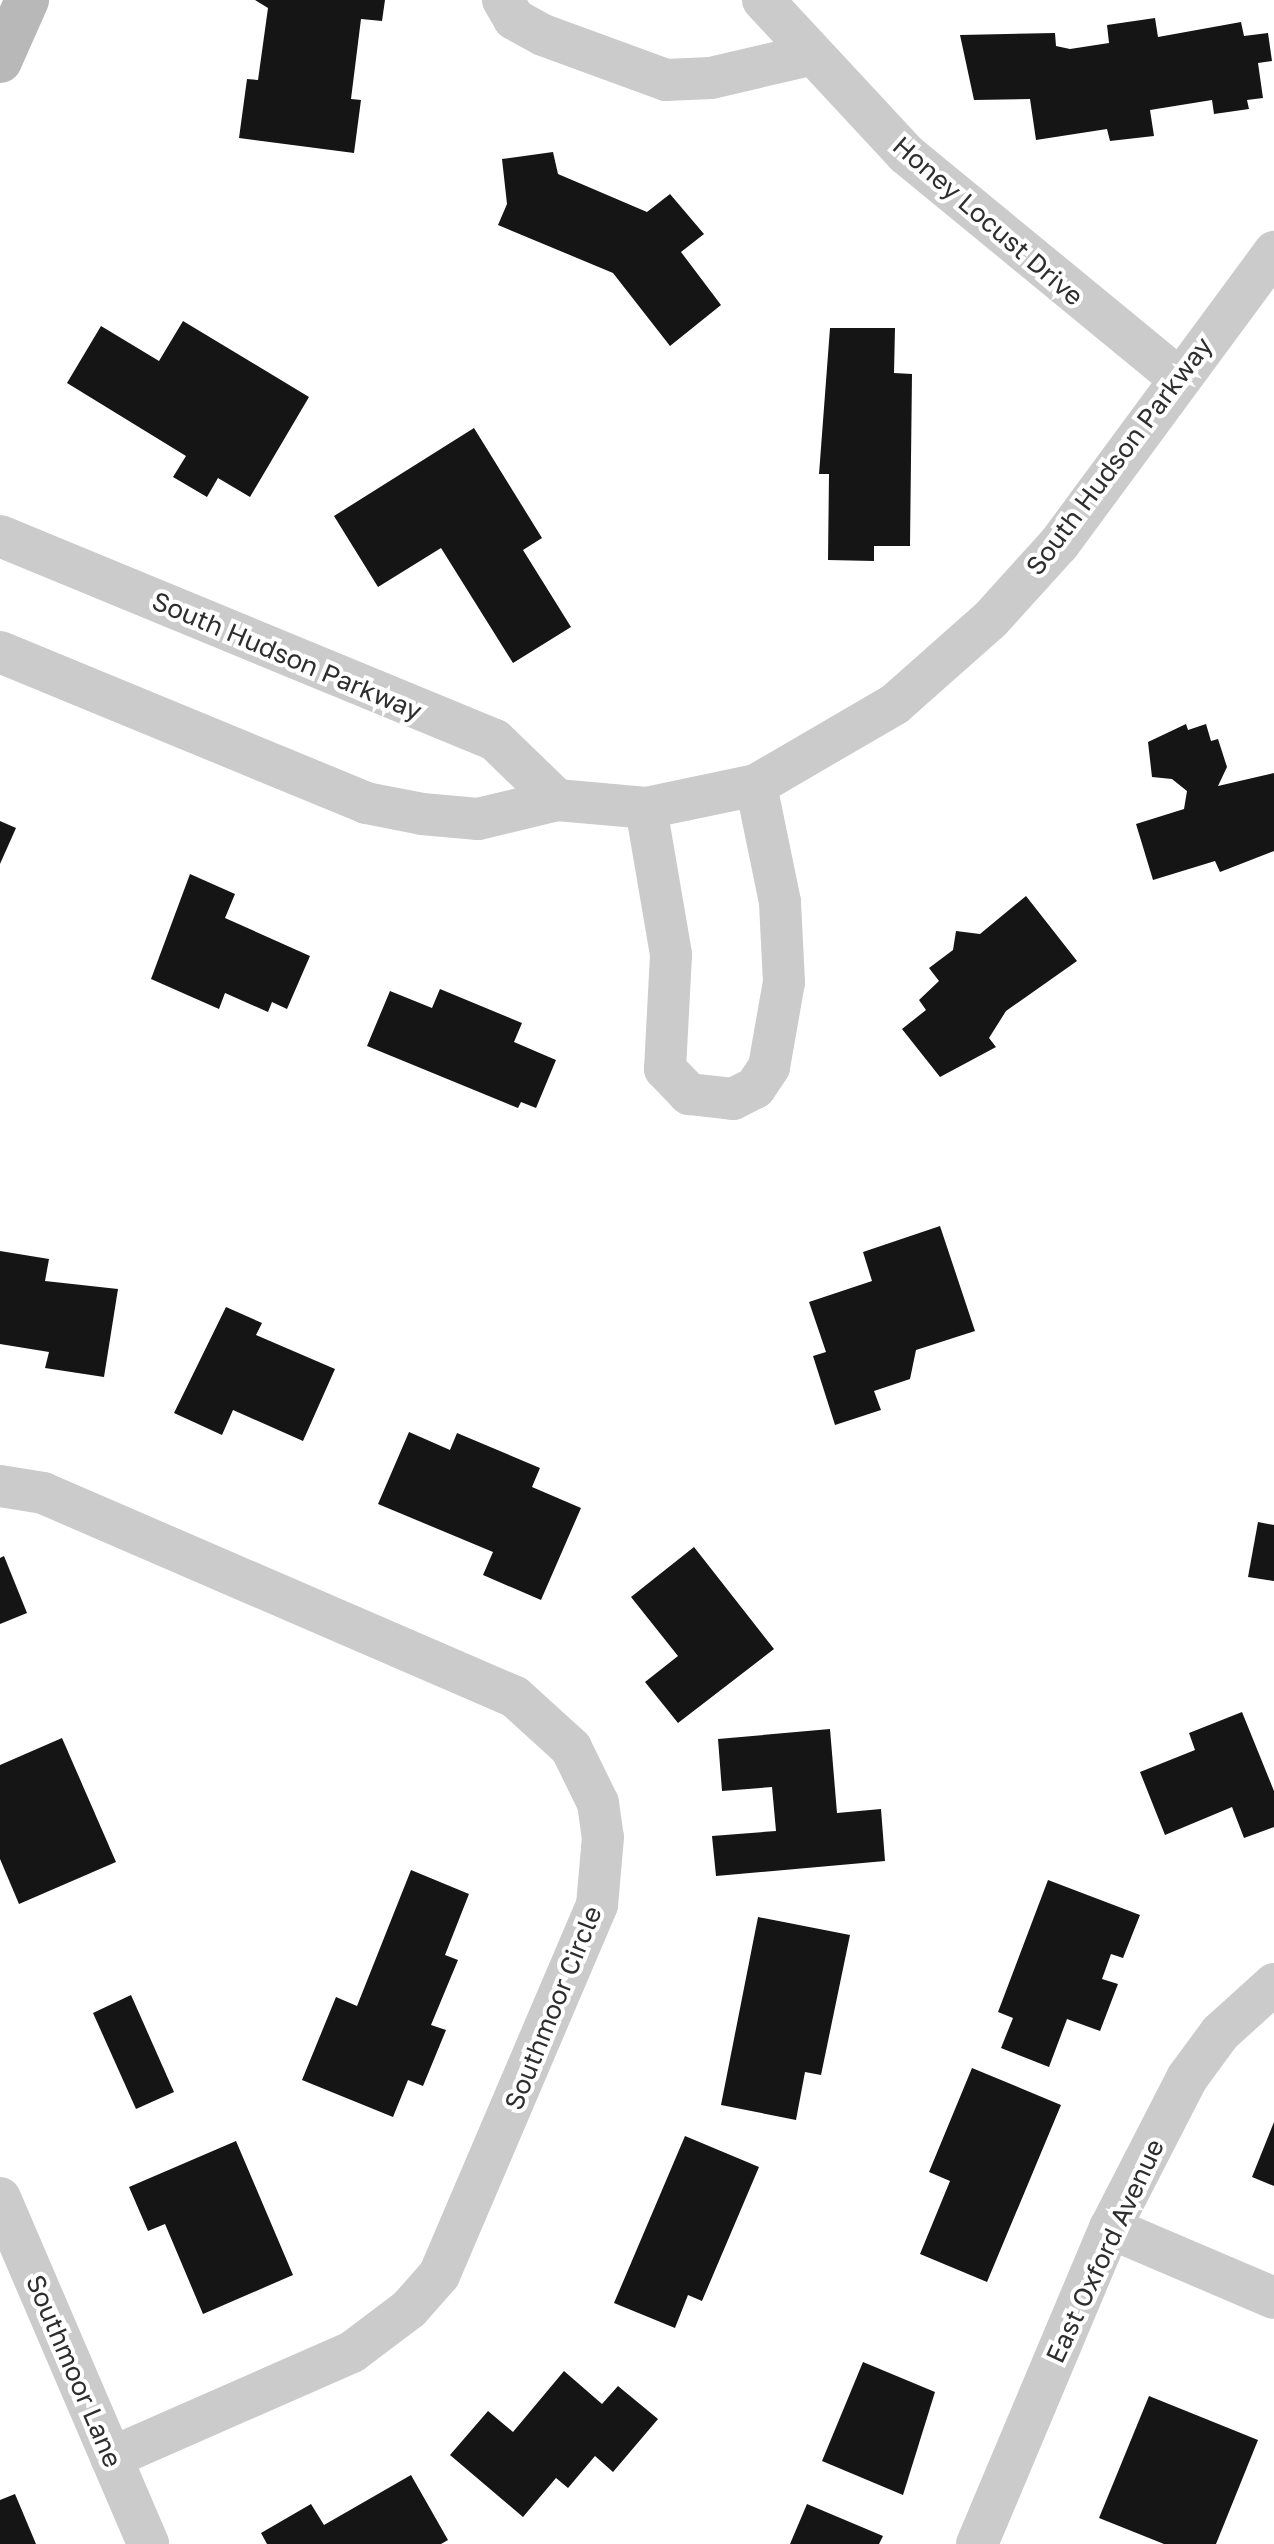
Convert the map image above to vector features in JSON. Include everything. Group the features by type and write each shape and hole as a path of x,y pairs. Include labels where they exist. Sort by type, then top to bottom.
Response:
{"street":[{"path":"0,61 27,0"},
{"path":"503,0 514,19 543,35 666,80 711,78 809,55"},
{"name":"Honey Locust Drive","path":"763,0 809,55 1000,237 1176,376"},
{"name":"South Hudson Parkway","path":"0,652 366,803 478,819 557,800 646,808 756,785 895,704 990,620 1059,544 1176,376 1274,252"},
{"name":"South Hudson Parkway","path":"0,536 495,740 557,800"},
{"path":"646,808 671,955 665,1069 689,1094 733,1099 755,1088 769,1067 784,982 780,902 756,785"},
{"name":"Southmoor Circle","path":"0,1486 43,1493 515,1697 571,1748 598,1803 603,1837 597,1905 439,2275 409,2309 352,2352 111,2458"},
{"name":"East Oxford Avenue","path":"977,2544 1110,2228 1200,2057 1274,1984"},
{"name":"Southmoor Lane","path":"0,2198 148,2544"},
{"path":"1110,2228 1274,2298"}],"building":[{"path":"255,0 385,0 382,21 361,19 351,99 361,100 354,153 239,138 247,79 258,80 268,8"},
{"path":"1155,18 1158,37 1241,22 1244,36 1268,33 1272,61 1258,63 1263,98 1247,100 1249,109 1214,114 1212,100 1150,110 1154,136 1110,141 1107,129 1036,140 1030,99 974,100 960,35 1055,33 1056,46 1070,49 1109,43 1107,25"},
{"path":"553,152 558,174 647,212 670,194 704,234 681,252 721,305 670,346 613,273 498,225 507,204 502,159"},
{"path":"183,321 309,397 250,497 218,478 207,497 173,477 186,456 67,383 101,326 159,361"},
{"path":"830,328 895,328 894,373 912,374 910,546 874,546 874,561 828,560 829,474 819,474"},
{"path":"474,428 542,538 523,550 571,627 513,663 441,548 378,587 334,516"},
{"path":"1186,724 1188,730 1206,724 1211,741 1218,739 1227,767 1218,786 1274,773 1274,851 1220,872 1215,861 1153,880 1136,824 1184,809 1187,791 1172,779 1152,777 1148,742"},
{"path":"0,821 16,828 0,864"},
{"path":"190,874 235,894 225,918 310,956 287,1009 272,1002 268,1012 225,993 219,1009 151,979"},
{"path":"1026,896 1077,961 1006,1011 989,1038 996,1047 940,1077 902,1029 926,1010 919,1000 939,981 929,968 953,950 956,931 980,934"},
{"path":"440,989 522,1023 514,1042 556,1060 536,1108 521,1102 518,1108 367,1046 390,991 432,1008"},
{"path":"940,1226 975,1331 916,1350 910,1379 874,1391 881,1410 835,1425 813,1356 826,1352 809,1302 872,1281 863,1252"},
{"path":"0,1251 49,1259 45,1281 118,1289 104,1377 45,1368 49,1352 0,1344"},
{"path":"226,1307 262,1323 256,1335 335,1369 303,1441 233,1410 222,1435 174,1413"},
{"path":"409,1432 450,1450 457,1433 540,1468 532,1487 581,1508 541,1600 483,1575 493,1552 378,1504"},
{"path":"1258,1522 1274,1525 1274,1581 1248,1577"},
{"path":"694,1547 774,1649 678,1723 645,1682 678,1656 631,1597"},
{"path":"4,1556 27,1613 0,1624 0,1558"},
{"path":"1242,1712 1274,1791 1274,1827 1244,1838 1232,1807 1165,1835 1140,1772 1195,1750 1189,1733"},
{"path":"830,1729 837,1813 881,1809 885,1861 716,1876 712,1836 776,1831 772,1787 722,1791 718,1739"},
{"path":"62,1738 116,1862 19,1904 0,1859 0,1765"},
{"path":"411,1870 469,1894 445,1955 458,1960 431,2025 446,2030 423,2086 408,2080 393,2117 302,2080 336,1997 357,2006"},
{"path":"1048,1880 1140,1915 1123,1958 1111,1954 1102,1979 1118,1984 1100,2031 1067,2019 1049,2067 1001,2048 1013,2018 998,2012"},
{"path":"758,1917 850,1935 821,2075 805,2072 796,2120 721,2105"},
{"path":"131,1995 174,2092 136,2109 93,2013"},
{"path":"972,2068 1061,2105 987,2282 920,2254 950,2181 929,2172"},
{"path":"1274,2122 1274,2186 1252,2177"},
{"path":"685,2136 759,2167 702,2301 688,2295 675,2328 614,2303"},
{"path":"236,2141 293,2275 203,2314 165,2224 148,2231 129,2187"},
{"path":"863,2362 935,2392 903,2495 822,2461"},
{"path":"564,2371 602,2404 618,2386 658,2419 613,2472 595,2456 568,2488 556,2478 523,2517 450,2455 488,2411 513,2432"},
{"path":"1149,2396 1258,2440 1216,2544 1164,2544 1099,2518"},
{"path":"411,2475 448,2540 441,2544 267,2544 261,2533 311,2504 324,2525"},
{"path":"15,2494 36,2544 0,2544 0,2500"},
{"path":"807,2504 883,2536 879,2544 790,2544"}]}
